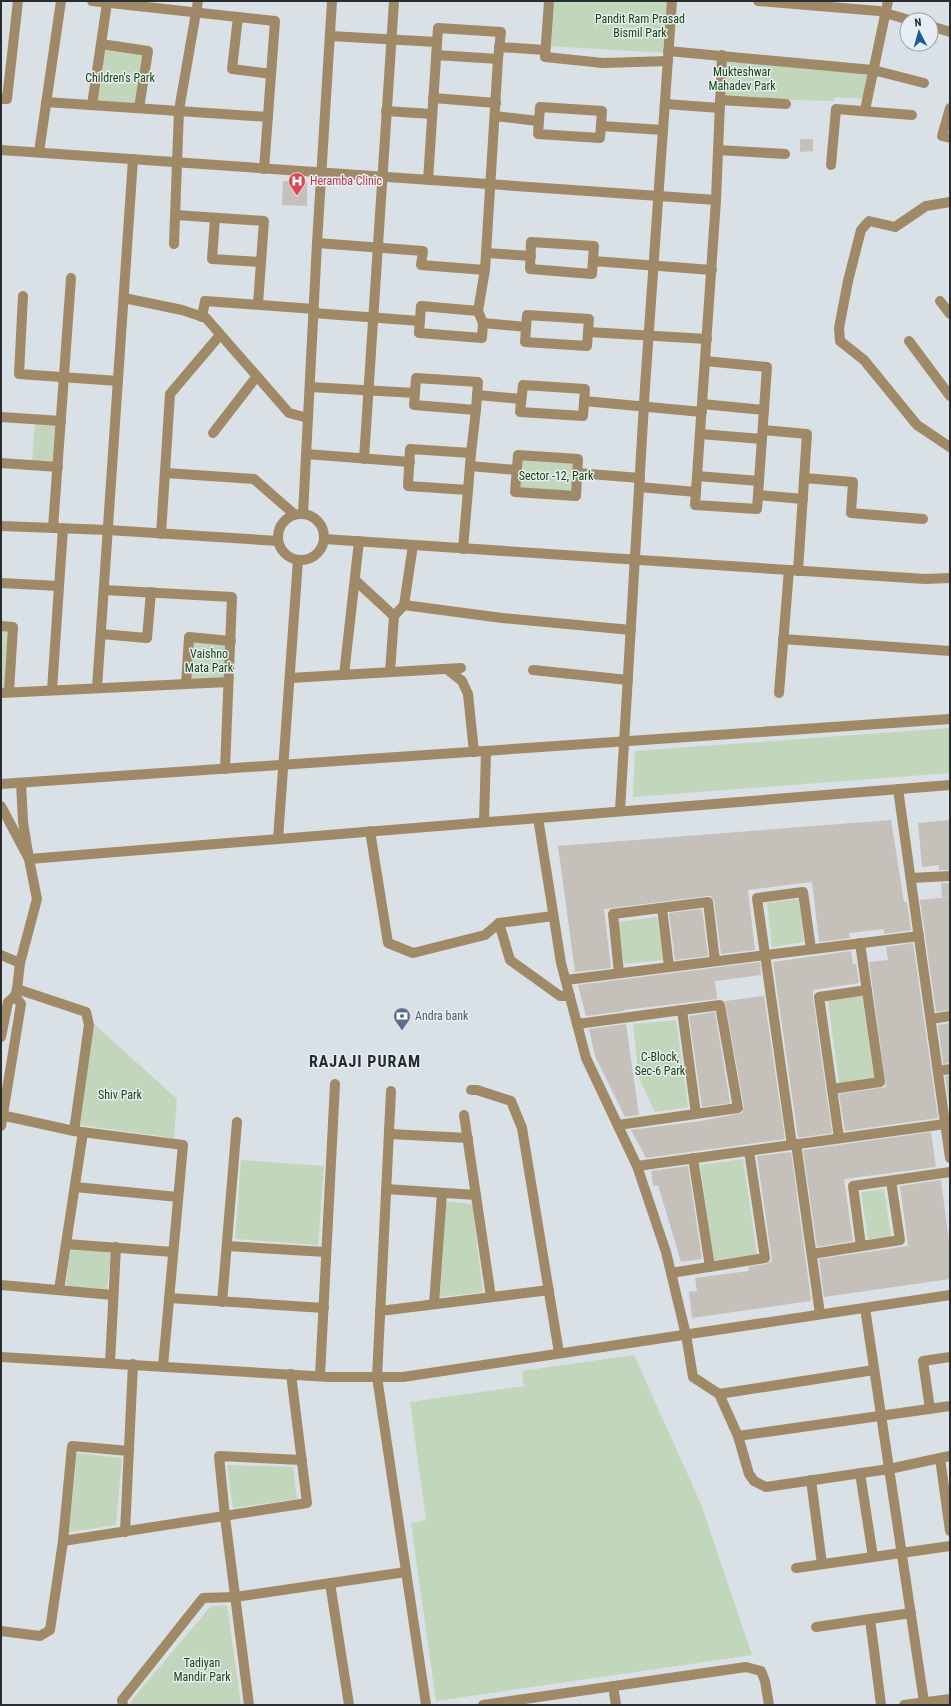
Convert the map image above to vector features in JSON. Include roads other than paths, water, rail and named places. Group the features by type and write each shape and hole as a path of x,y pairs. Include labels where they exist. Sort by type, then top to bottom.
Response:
{"street":[{"path":"1,99 6,100 18,1"},
{"path":"39,152 60,1"},
{"path":"92,1 275,21 264,169"},
{"path":"174,244 179,110 198,1"},
{"path":"298,514 306,454 313,311 332,1"},
{"path":"364,459 394,1"},
{"path":"549,1 545,57 603,63 668,56 722,56 873,70 924,83"},
{"path":"620,811 644,407 672,1"},
{"path":"758,1 885,13 899,17"},
{"path":"865,110 888,1"},
{"path":"92,105 107,3"},
{"path":"238,17 232,69 271,74"},
{"path":"428,180 438,28 500,32 485,270 478,311 483,323 482,338 419,333 421,306 478,311"},
{"path":"939,29 950,32"},
{"path":"330,36 437,42"},
{"path":"101,44 148,51 139,108"},
{"path":"499,47 545,50"},
{"path":"436,55 498,59"},
{"path":"705,361 767,367 757,509 695,505 705,361 712,270 722,56"},
{"path":"433,98 496,103"},
{"path":"46,102 268,117"},
{"path":"665,104 786,104"},
{"path":"540,106 602,111 600,138 538,134 538,121 540,106"},
{"path":"950,108 942,136 950,138"},
{"path":"831,165 836,109 865,110 912,115"},
{"path":"386,111 432,114"},
{"path":"495,116 538,121"},
{"path":"601,126 663,130"},
{"path":"1,150 716,200"},
{"path":"718,150 785,154"},
{"path":"97,688 133,159"},
{"path":"950,202 926,206 895,227 869,221 861,230 848,281 839,328 840,341 864,360 917,426 950,447"},
{"path":"176,215 264,221 258,304"},
{"path":"215,218 212,259 261,262"},
{"path":"531,242 594,246 592,274 530,269 530,256 531,242"},
{"path":"317,243 423,250 421,265 485,270"},
{"path":"486,253 530,256"},
{"path":"593,261 653,267 712,270"},
{"path":"52,690 59,586 58,467 71,278"},
{"path":"23,296 19,374 118,381"},
{"path":"124,298 182,310 206,318 289,413 308,418"},
{"path":"202,317 205,301 258,304 373,318 420,321"},
{"path":"940,301 950,314"},
{"path":"527,315 589,319 588,332 587,346 525,342 527,315"},
{"path":"483,323 526,327"},
{"path":"588,332 707,339"},
{"path":"161,534 170,394 220,335"},
{"path":"909,341 950,396"},
{"path":"214,433 257,376"},
{"path":"463,549 471,453 476,410 478,382 416,378 414,405 476,410"},
{"path":"522,385 585,389 584,401 583,416 520,412 522,385"},
{"path":"310,387 414,393"},
{"path":"477,395 521,399"},
{"path":"584,401 644,407 764,410"},
{"path":"1,417 61,421"},
{"path":"700,434 807,434 803,499 783,639 779,693"},
{"path":"468,490 408,486 410,449 471,453"},
{"path":"306,454 410,462"},
{"path":"518,455 578,459 577,473 576,496 516,492 518,455"},
{"path":"1,463 58,467"},
{"path":"470,466 517,470"},
{"path":"166,472 254,479 298,514"},
{"path":"577,473 696,492"},
{"path":"697,476 760,481"},
{"path":"804,478 853,482 851,513 923,519"},
{"path":"758,495 803,499"},
{"path":"298,514 310,515 321,525 324,539 322,546 313,557 298,560 291,558 280,548 277,534 283,522 298,514"},
{"path":"1,526 108,530 278,541"},
{"path":"324,539 925,579 950,578"},
{"path":"344,675 359,541"},
{"path":"390,672 394,616 404,605 413,545"},
{"path":"278,839 298,560"},
{"path":"355,580 394,616"},
{"path":"1,583 59,586"},
{"path":"104,590 232,597 224,769"},
{"path":"101,634 147,638 151,592"},
{"path":"404,605 502,618 631,630"},
{"path":"1,626 13,627 5,693 228,682"},
{"path":"186,684 189,638 231,641"},
{"path":"783,639 950,650"},
{"path":"290,678 461,668"},
{"path":"446,669 462,681 468,694 474,752"},
{"path":"533,670 628,680"},
{"path":"1,784 486,752 950,719"},
{"path":"484,822 486,752"},
{"path":"21,783 23,822 37,899 20,963 16,993 21,1004 1,1119 79,1132 183,1144 163,1366"},
{"path":"29,859 950,785"},
{"path":"898,789 947,1128 950,1158"},
{"path":"1,806 29,859"},
{"path":"538,818 561,964 586,1058 636,1166 666,1252 686,1335 693,1377 719,1394 738,1436 749,1474 754,1481 766,1487 889,1469 945,1457 950,1531"},
{"path":"370,831 388,943 413,953 485,935 499,922 553,916"},
{"path":"911,878 950,876"},
{"path":"811,949 803,892 758,898 765,955 820,1314"},
{"path":"619,974 613,914 708,902 715,961"},
{"path":"662,908 669,967"},
{"path":"499,922 510,960 560,996 570,996"},
{"path":"566,980 919,936"},
{"path":"832,1089 880,1082 860,943"},
{"path":"1,955 20,963"},
{"path":"840,1138 819,997 867,990"},
{"path":"16,993 86,1012 89,1025 75,1187 58,1290"},
{"path":"1,1037 8,1002 16,993"},
{"path":"577,1024 720,1005 738,1108 618,1125"},
{"path":"682,1010 696,1114"},
{"path":"931,1019 950,1016"},
{"path":"938,1071 950,1069"},
{"path":"320,1376 335,1084"},
{"path":"471,1090 477,1090 510,1101 522,1128 559,1354"},
{"path":"391,1092 377,1377 426,1705"},
{"path":"464,1115 491,1297"},
{"path":"222,1302 238,1122"},
{"path":"636,1166 840,1138 947,1128"},
{"path":"389,1134 468,1138"},
{"path":"671,1273 765,1258 749,1151"},
{"path":"693,1158 710,1267"},
{"path":"861,1246 853,1186 950,1172"},
{"path":"812,1254 900,1240 891,1181"},
{"path":"75,1187 178,1197"},
{"path":"386,1189 476,1196"},
{"path":"434,1304 442,1193"},
{"path":"66,1244 173,1252"},
{"path":"227,1246 326,1252"},
{"path":"110,1363 116,1247"},
{"path":"1,1285 113,1295"},
{"path":"380,1311 549,1290"},
{"path":"1,1357 320,1376 403,1377 950,1295"},
{"path":"169,1298 324,1308"},
{"path":"865,1308 924,1702"},
{"path":"930,1409 923,1360 950,1357"},
{"path":"125,1532 133,1364"},
{"path":"719,1394 874,1370"},
{"path":"63,1541 307,1503 291,1374"},
{"path":"738,1436 950,1406"},
{"path":"1,1631 40,1636 50,1630 63,1541 72,1446 129,1451"},
{"path":"250,1705 224,1517 219,1456 302,1460"},
{"path":"860,1473 872,1557"},
{"path":"811,1480 822,1564"},
{"path":"796,1568 950,1546"},
{"path":"123,1705 122,1700 203,1598 235,1597 406,1572"},
{"path":"330,1583 349,1705"},
{"path":"816,1628 911,1613"},
{"path":"870,1619 881,1705"},
{"path":"483,1705 746,1667 761,1671 765,1681 769,1705"},
{"path":"613,1686 616,1705"},
{"path":"904,1705 950,1699"}],"place":[{"name":"Heramba Clinic","path":"297,196"},
{"name":"Andra bank","path":"402,1031"}],"district":[{"name":"RAJAJI PURAM","path":"365,1061"}],"park label":[{"name":"Pandit Ram Prasad Bismil Park","path":"640,26"},
{"name":"Children's Park","path":"120,78"},
{"name":"Mukteshwar Mahadev Park","path":"742,79"},
{"name":"Sector -12, Park","path":"556,476"},
{"name":"Vaishno Mata Park","path":"209,661"},
{"name":"C-Block, Sec-6 Park","path":"660,1064"},
{"name":"Shiv Park","path":"120,1095"},
{"name":"Tadiyan Mandir Park","path":"202,1670"}]}
